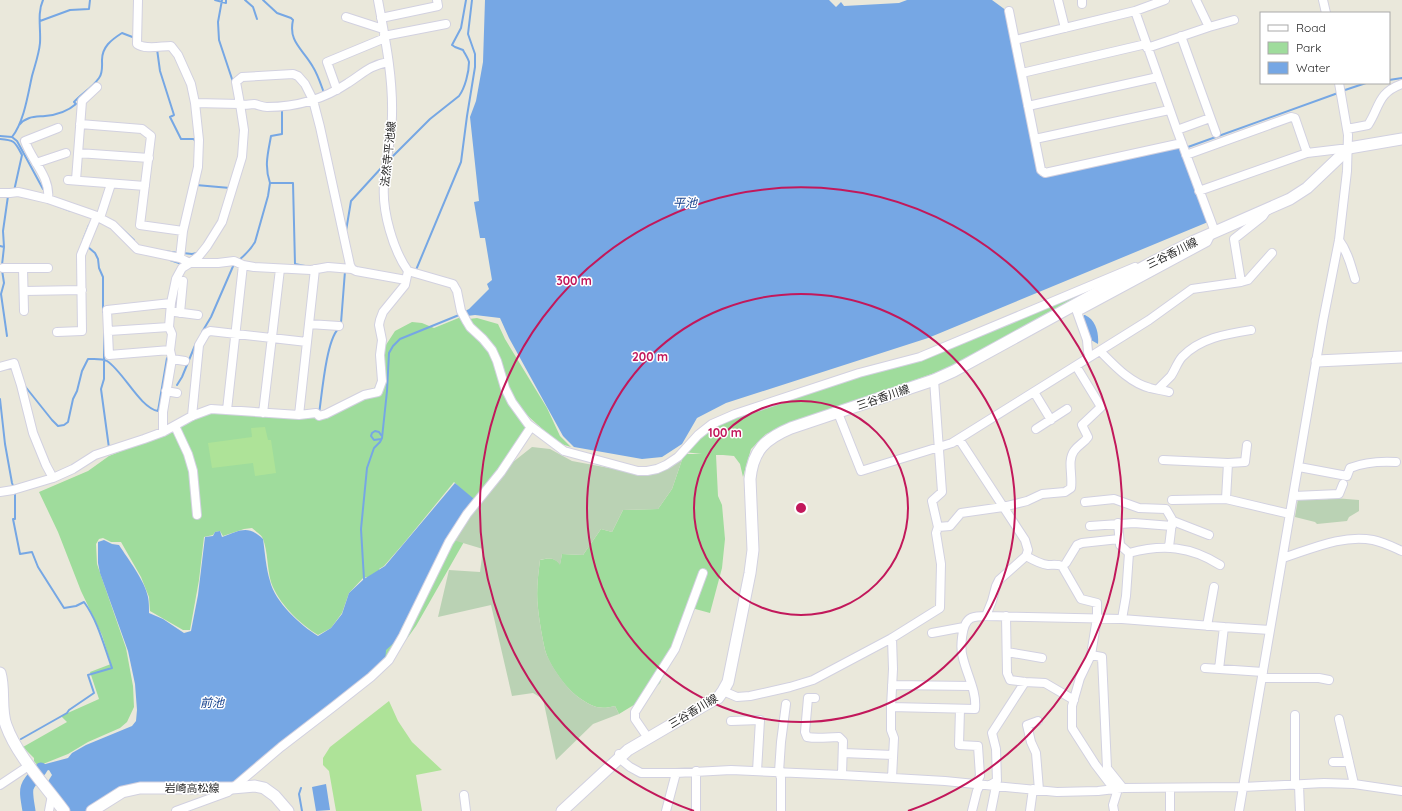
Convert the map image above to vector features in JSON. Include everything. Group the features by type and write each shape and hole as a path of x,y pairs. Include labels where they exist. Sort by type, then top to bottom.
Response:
{"main road":[{"path":"1349,148 1402,139"},
{"name":"三谷香川線","path":"566,810 619,756 718,698 723,691 730,672 750,573 753,550 750,479 751,467 756,455 770,439 779,433 934,380 967,365 1149,264 1290,198 1307,188 1349,148"},
{"path":"1317,361 1402,357"},
{"path":"0,673 5,724 14,743 64,811"},
{"name":"岩崎高松線","path":"92,811 122,792 140,788 232,788 255,786 264,788 275,796 288,811"}],"street":[{"path":"138,0 136,44 139,46 172,47 178,55 192,84 199,140 199,157 196,178 183,231 180,258"},
{"name":"法然寺平池線","path":"378,0 388,62 392,115 383,193 394,243 400,258 408,271"},
{"path":"381,18 416,8 438,6 437,0"},
{"path":"1058,0 1065,28"},
{"path":"1015,40 1135,11 1165,0"},
{"path":"1196,0 1209,27"},
{"path":"1323,0 1326,12"},
{"path":"1009,11 1041,170 1045,173 1182,143"},
{"path":"1091,356 1088,352 1087,340 1077,312 1207,242 1213,233 1135,11"},
{"path":"346,17 384,34"},
{"path":"1022,73 1147,46 1234,20"},
{"path":"337,90 335,73 327,62 351,56 384,34 446,24"},
{"path":"1181,36 1216,134"},
{"path":"195,103 242,105 254,104 266,107 294,105 321,98 337,90 370,68 388,62"},
{"path":"163,432 163,412 172,359 170,350 172,334 169,327 170,312 176,280 180,270 190,263 207,246 222,222 242,157 244,134 243,119 236,82 239,78 293,74 298,76 308,88 320,126 352,269"},
{"path":"1028,106 1158,77"},
{"path":"1239,811 1323,321 1339,240 1349,148 1339,84"},
{"path":"1347,129 1368,125 1377,105 1386,92 1395,86 1402,84"},
{"path":"97,87 82,101 78,153 72,180 145,186"},
{"path":"1035,138 1169,110"},
{"path":"1186,155 1291,117 1295,118 1307,153"},
{"path":"1176,130 1210,118"},
{"path":"80,124 142,129 151,136 140,225 183,231"},
{"path":"48,199 46,181 25,141 58,128"},
{"path":"1199,191 1307,153 1349,148"},
{"path":"36,163 66,153"},
{"path":"78,153 148,158"},
{"path":"57,332 82,330 81,255 99,217 111,184"},
{"path":"0,193 18,192 48,199 99,217 120,231 138,249 180,258 190,263 218,264 234,261 243,265 311,270 328,267 352,269 406,280"},
{"path":"1241,282 1234,239 1263,216 1269,208"},
{"path":"1339,240 1347,253 1355,279"},
{"path":"838,413 861,471 952,443 1149,320 1192,289 1248,280 1272,253"},
{"path":"0,492 14,490 53,478 73,470 95,455 144,440 175,426 192,416 211,410 298,415 316,414 319,416 360,397 378,392 382,381 380,355 382,340 379,324 383,312 405,285 408,271 453,284 457,291 465,319 470,327 492,350 505,388 521,416 531,426 564,451 638,471 657,469 666,465 678,457 698,435 712,424 735,414 859,373 920,357 1115,275 1144,264 1149,264"},
{"path":"227,410 243,265"},
{"path":"3,268 48,268"},
{"path":"24,268 24,311"},
{"path":"263,413 280,268"},
{"path":"298,415 315,269"},
{"path":"180,313 183,281"},
{"path":"24,291 82,290"},
{"path":"170,350 109,355 107,310 171,303"},
{"path":"170,312 198,315"},
{"path":"309,324 339,326"},
{"path":"109,331 169,327"},
{"path":"1158,389 1172,375 1175,367 1182,357 1190,350 1210,338 1251,330"},
{"path":"192,416 200,345 206,333 210,331 307,342"},
{"path":"1100,350 1124,373 1150,388 1169,392"},
{"path":"172,359 184,361"},
{"path":"0,367 14,363 33,433 53,478"},
{"path":"938,527 950,526 961,512 1003,507 1027,501 1042,494 1065,492 1072,488 1070,458 1075,449 1088,438 1082,425 1101,407 1076,366"},
{"path":"723,691 737,697 750,696 813,680 892,638 940,608 941,564 936,534 938,527 932,501 942,492 934,380"},
{"path":"166,391 177,393"},
{"path":"1034,392 1051,420"},
{"path":"1036,429 1068,409"},
{"path":"175,426 194,471 197,515"},
{"path":"176,811 228,792 281,747 371,677 389,660 403,636 449,542 467,514 501,472 531,426"},
{"path":"959,438 1025,540 1028,550 1026,556 999,580 986,616"},
{"path":"1163,460 1228,463 1245,462 1247,445"},
{"path":"1299,467 1347,476 1350,468 1363,463 1385,461 1396,462"},
{"path":"1226,499 1228,463"},
{"path":"1294,496 1339,494 1343,484"},
{"path":"1085,502 1114,499 1139,508 1166,509 1172,523 1169,547"},
{"path":"1172,500 1226,499 1290,514"},
{"path":"1118,523 1120,545 1128,552"},
{"path":"1090,526 1118,523 1172,523 1209,535"},
{"path":"1066,563 1081,539 1119,539"},
{"path":"1283,558 1330,542 1352,539 1374,540 1402,551"},
{"path":"1128,552 1148,548 1169,547 1183,549 1220,565"},
{"path":"1122,619 1126,596 1128,552"},
{"path":"1026,556 1036,562 1062,566 1081,599 1097,603 1097,618 1091,655 1080,678 1072,706 1072,728 1095,764 1118,789"},
{"path":"648,738 635,719 635,712 675,648 703,573"},
{"path":"1207,626 1214,587"},
{"path":"891,707 975,709 976,701 962,657 964,627 969,618 1006,616 1097,618 1270,630"},
{"path":"1006,616 1007,673 1010,680 1045,683 1074,700"},
{"path":"932,633 964,627"},
{"path":"1219,669 1224,627"},
{"path":"892,638 893,669 891,730 894,738 892,778"},
{"path":"1007,652 1042,658"},
{"path":"1091,655 1102,658 1107,768 1118,789 1113,805 1114,811"},
{"path":"1205,668 1262,675 1319,678 1329,680"},
{"path":"991,811 993,786 997,781 996,749 992,733 1024,682"},
{"path":"892,685 972,686"},
{"path":"814,698 808,698 804,732 807,737 819,739 839,737 843,741 842,775"},
{"path":"781,811 781,778 779,772 786,704"},
{"path":"960,709 959,745 978,746 980,776 972,811"},
{"path":"1295,715 1297,785 1300,811"},
{"path":"1339,719 1354,784"},
{"path":"730,720 760,720 757,771"},
{"path":"1030,811 1036,790 1036,752 1031,742 1027,725 1038,721"},
{"path":"843,753 893,755"},
{"path":"619,756 638,772 676,773 731,770 842,775 978,784 1057,792 1118,789 1243,787 1324,783 1354,784 1402,791"},
{"path":"1333,762 1349,762"},
{"path":"0,785 34,771"},
{"path":"696,771 696,811"},
{"path":"666,811 676,773"},
{"path":"1170,788 1170,811"},
{"path":"48,811 52,795"},
{"path":"464,795 466,811"}],"green space":[{"path":"1113,279 960,364 766,434 751,449 743,477 740,464 734,456 716,455 718,496 722,505 725,539 722,568 710,613 688,607 660,683 642,700 619,714 615,706 601,708 585,702 571,691 560,679 548,659 541,631 537,596 540,560 556,560 560,564 562,554 583,555 601,529 612,532 623,510 658,509 672,489 684,454 702,454 684,452 699,436 735,415 916,359"},
{"path":"461,317 474,336 489,351 511,405 531,434 476,497 485,505 416,626 391,661 337,696 393,622 367,577 363,578 349,593 342,613 331,628 318,635 290,612 274,590 271,582 263,539 252,528 223,536 220,531 215,532 213,535 204,537 199,580 190,630 183,630 150,611 149,597 141,577 121,542 111,542 103,538 99,539 96,544 97,564 126,648 133,686 134,707 127,722 120,728 88,742 68,754 38,766 34,761 34,758 23,747 67,722 61,716 99,699 90,672 111,664 102,635 81,591 58,532 39,492 88,471 109,456 179,428 209,411 322,417 379,385 382,351 395,331 412,322 422,323 434,328","holes":["454,482 470,497 387,583 379,569 384,566 404,543"]},
{"path":"477,318 498,324 505,339 547,408 560,436 571,447 558,443 518,407 508,391 496,352 488,338 475,330 469,319"},
{"path":"265,427 268,440 271,440 276,473 255,476 253,463 212,468 208,443 252,437 251,428"},
{"path":"532,447 550,449 572,461 620,470 648,472 684,454 672,489 658,509 623,510 612,532 601,529 583,555 562,554 560,565 551,559 540,560 537,602 542,637 549,659 561,679 571,691 581,699 589,704 601,708 615,706 619,714 593,724 556,760 543,699 533,693 512,696 491,605 438,617 449,570 480,572 483,549 453,540 513,462"},
{"path":"1334,498 1359,500 1359,511 1349,517 1347,521 1317,524 1315,522 1295,517 1298,499 1321,500"},
{"path":"389,701 398,721 412,742 442,770 416,775 422,811 336,811 329,771 323,765 323,758 330,747"}],"water":[{"name":"平池","path":"485,0 829,0 836,7 841,2 844,6 899,3 907,0 992,0 1007,11 1040,176 1181,147 1208,222 928,338 726,403 697,418 682,444 662,457 642,459 574,447 563,436 509,338 500,318 475,315 467,316 465,311 469,309 489,289 487,284 492,280 485,238 480,238 474,202 479,201 470,117 476,101 483,62"},
{"path":"1084,315 1092,320 1096,327 1098,344 1091,340 1082,318"},
{"name":"前池","path":"455,483 474,499 447,541 402,627 397,640 386,650 385,663 228,786 108,795 86,811 70,811 47,783 52,775 49,770 42,772 38,766 68,758 72,753 86,745 132,726 136,721 137,710 135,684 128,651 100,573 98,563 98,542 104,540 112,544 119,545 136,570 143,584 148,597 149,613 163,619 184,633 191,631 198,595 205,537 213,536 215,532 220,531 222,537 239,531 248,530 257,534 263,539 269,576 277,597 296,619 318,636 331,628 342,614 349,593 364,579 385,566"},
{"path":"326,784 330,810 316,811 312,787"}],"waterway":[{"path":"12,137 23,116 38,55 40,43 40,10 43,0"},
{"path":"40,21 70,10 89,9 90,0"},
{"path":"215,0 226,3 226,0"},
{"path":"222,0 218,22 219,40 233,82"},
{"path":"245,0 253,7 257,19"},
{"path":"263,0 277,13 293,20 292,28 294,40 315,70 324,93"},
{"path":"389,160 430,119 459,96 463,89 469,62 463,50 452,45 461,28 466,0"},
{"path":"416,270 461,162 475,67 475,54 468,34 472,0"},
{"path":"19,125 28,118 58,114 66,111 76,104 74,102 93,85 100,76 102,69 102,55 108,44 122,33 135,38"},
{"path":"157,49 160,71 174,115 170,117 181,139 194,139 196,143"},
{"path":"1390,80 1402,78"},
{"path":"1342,91 1363,84"},
{"path":"1188,147 1338,93"},
{"path":"282,109 282,134 271,136 267,160 267,171 270,183 293,183 295,264 305,266"},
{"path":"0,136 12,137 17,141 43,189"},
{"path":"0,139 14,142 22,155 14,191"},
{"path":"346,231 351,201 383,166"},
{"path":"239,260 248,252 255,242 268,196 270,183"},
{"path":"196,185 230,188"},
{"path":"2,265 4,247 3,231 8,196"},
{"path":"55,205 71,211"},
{"path":"83,240 89,225"},
{"path":"120,227 134,240"},
{"path":"0,246 4,247"},
{"path":"88,247 95,253 103,277 103,312"},
{"path":"163,251 179,253"},
{"path":"183,253 197,253"},
{"path":"170,260 182,264"},
{"path":"202,332 211,317 234,264"},
{"path":"2,270 4,283 1,294 7,336"},
{"path":"333,271 345,271 341,323"},
{"path":"364,579 361,529 367,468 374,448 382,438 389,353 400,339 459,315"},
{"path":"104,328 104,379 101,389 109,448"},
{"path":"319,414 330,345 338,329"},
{"path":"177,385 182,377 196,343"},
{"path":"24,385 52,420 58,426 64,425 68,422 73,399 77,391 82,371 88,359 103,359 113,366 145,403 158,411 167,358"},
{"path":"0,399 5,444 14,488"},
{"path":"381,435 379,432 375,431 371,436 374,440 381,439"},
{"path":"15,492 15,519 13,519 20,554 32,552 38,567 64,608 76,606 84,602 97,625 112,668 88,675 94,693 69,710 67,713 21,739"},
{"path":"29,811 27,788 31,780 41,769"},
{"path":"301,788 299,794 302,811"}]}
